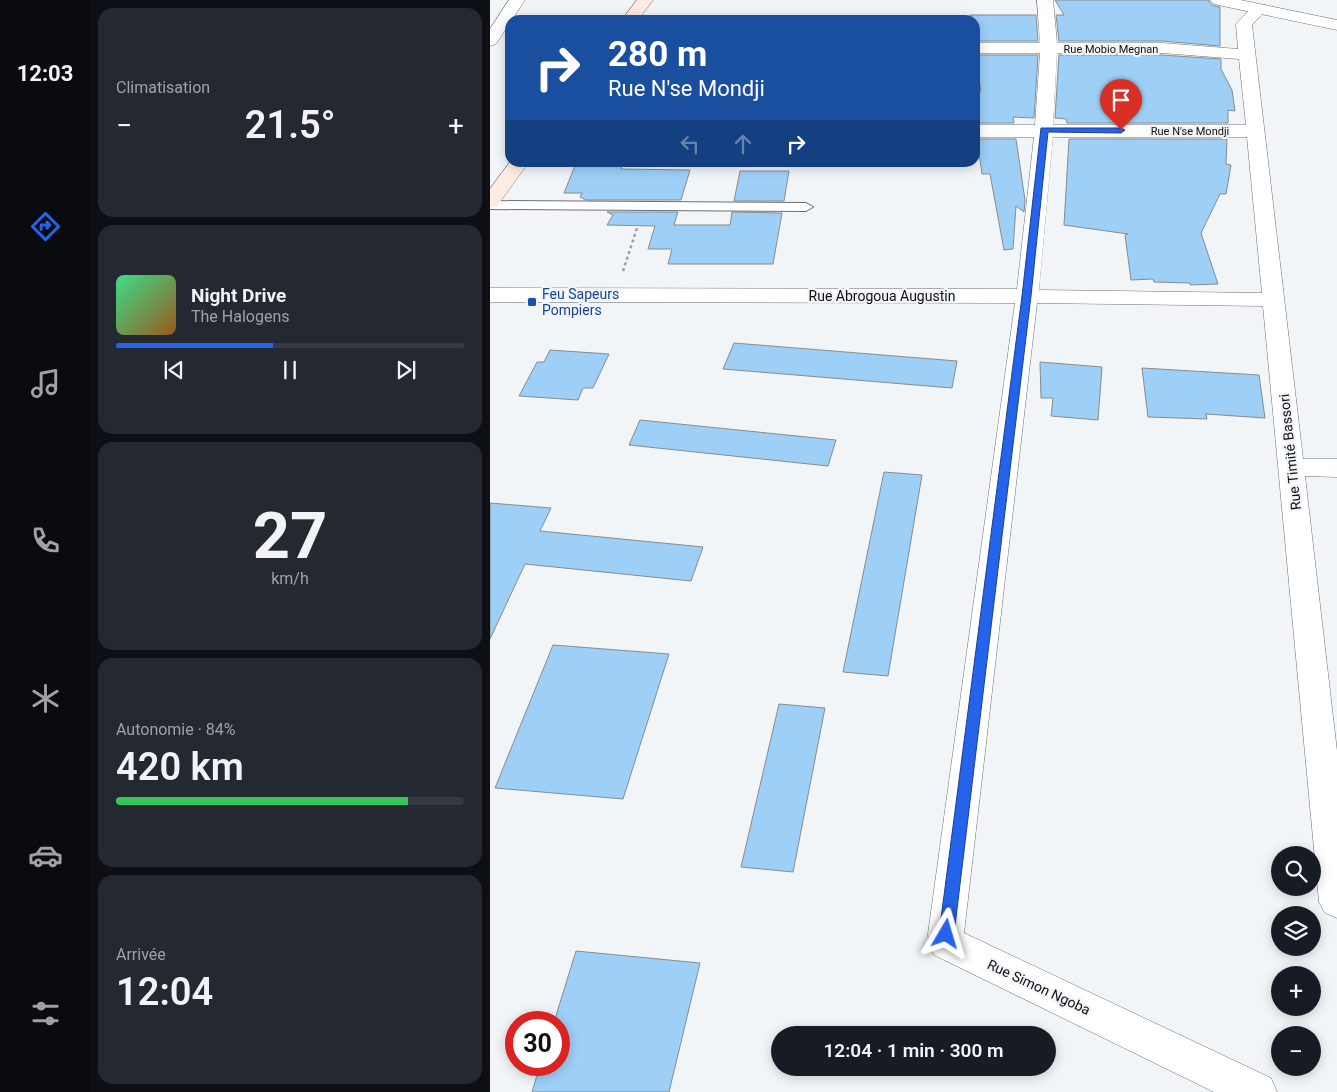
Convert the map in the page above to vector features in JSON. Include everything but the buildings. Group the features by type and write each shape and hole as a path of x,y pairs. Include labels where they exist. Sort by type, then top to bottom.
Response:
{"main road":[{"path":"634,15 646,0"},
{"path":"490,203 516,167"}],"street":[{"path":"507,15 517,0"},
{"name":"Rue Simon Ngoba","path":"1045,0 1049,48 1044,130 1027,296 947,943 1257,1092"},
{"path":"1218,0 1337,25"},
{"name":"Rue Timité Bassori","path":"1260,8 1244,24 1246,55 1274,300 1337,902"},
{"path":"490,41 505,18"},
{"name":"Rue Mobio Megnan","path":"980,48 1162,48 1246,55"},
{"name":"Rue N'se Mondji","path":"980,131 1255,131"},
{"name":"Rue Abrogoua Augustin","path":"490,295 1027,296 1274,300"},
{"path":"1291,467 1337,468"}],"lane":[{"path":"490,203 806,207"}],"path":[{"path":"615,296 644,206"}],"place":[{"name":"Feu Sapeurs Pompiers","path":"532,302"}],"route":[{"path":"946,934 1027,296 1044,130 1121,130"}]}
